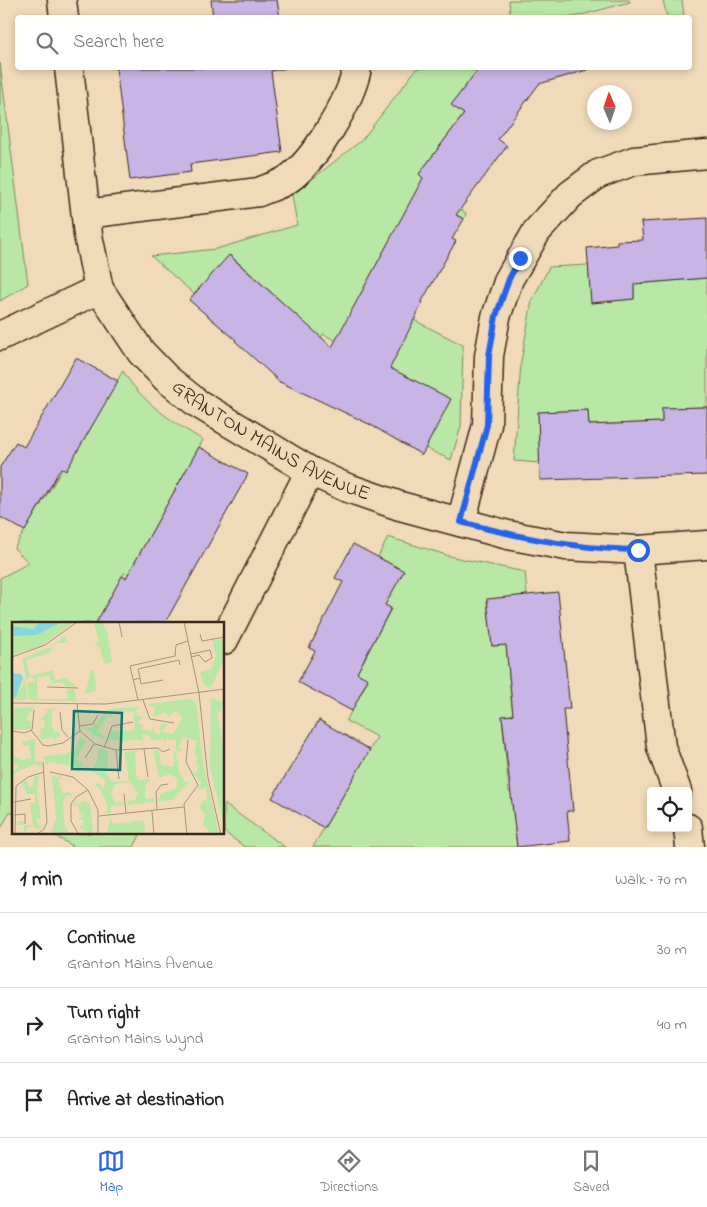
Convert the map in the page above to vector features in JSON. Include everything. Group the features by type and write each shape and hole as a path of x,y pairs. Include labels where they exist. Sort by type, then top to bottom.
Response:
{"street":[{"path":"62,0 64,15"},
{"name":"GRANTON MAINS AVENUE","path":"70,70 92,261 99,289 128,336 166,378 197,403 310,471 381,500 508,535 558,544 638,550 707,545"},
{"path":"86,214 259,192 285,181 302,167 338,118 356,70"},
{"path":"461,522 487,425 489,356 496,316 509,279 537,231 570,195 598,174 634,161 707,154"},
{"path":"0,336 99,289"},
{"path":"225,638 310,471"},
{"path":"638,550 662,747 676,787"},
{"path":"688,832 690,847"}],"green space":[{"path":"509,0 629,0 630,2 581,15 504,15 510,14"},
{"path":"663,0 682,0 684,15 667,15"},
{"path":"0,63 28,284 0,301"},
{"path":"415,70 478,70 452,105 464,114 419,174 462,206 460,209 466,213 464,219 416,193 365,287 417,315 414,320 463,345 461,426 451,460 425,448 450,399 323,334 298,383 285,376 280,383 272,376 311,333 284,304 230,255 194,294 151,256 216,249 297,225 292,195 362,140"},
{"path":"588,265 592,303 634,299 634,284 707,278 707,407 662,408 662,422 589,425 588,410 538,412 540,463 514,461 521,362 532,301 549,267"},
{"path":"123,371 148,402 203,440 130,571 128,574 124,573 97,622 12,622 12,813 10,812 0,830 0,578 29,563 14,548"},
{"path":"388,537 453,557 525,572 527,595 487,600 492,646 506,645 513,715 502,716 509,792 546,789 512,804 517,847 313,847 377,737 346,721 368,680 357,673 391,609 385,605 403,571 378,557"},
{"path":"225,805 285,847 245,847 225,833"},
{"path":"52,834 140,834 134,847 70,847 71,845"}],"building":[{"path":"211,0 277,0 280,15 213,15"},
{"path":"116,70 276,70 271,71 282,152 190,164 191,172 130,180"},
{"path":"477,70 587,70 539,84 498,139 507,146 456,215 464,219 452,239 456,241 421,303 390,368 451,399 422,455 371,425 280,382 236,340 189,300 229,255 332,347 423,178 419,174 464,114 451,105"},
{"path":"707,218 707,278 634,284 634,299 591,303 587,248 617,245 617,241 643,240 641,222"},
{"path":"76,358 118,381 66,471 61,468 25,531 0,517 0,467 16,442 24,447"},
{"path":"707,407 707,475 540,480 538,412 588,410 589,425 662,422 662,408"},
{"path":"199,447 248,474 166,622 97,622 122,576 126,578"},
{"path":"353,544 404,571 385,605 391,608 357,673 368,679 352,711 298,682 315,651 309,648 343,582 335,578"},
{"path":"558,592 570,709 563,709 573,811 567,811 570,841 517,847 502,716 513,715 506,645 492,646 487,599"},
{"path":"319,720 370,750 324,828 272,798"}],"route":[{"path":"520,258 509,279 496,316 489,356 487,425 483,444 470,482 461,522 508,535 566,546 638,550"}]}
